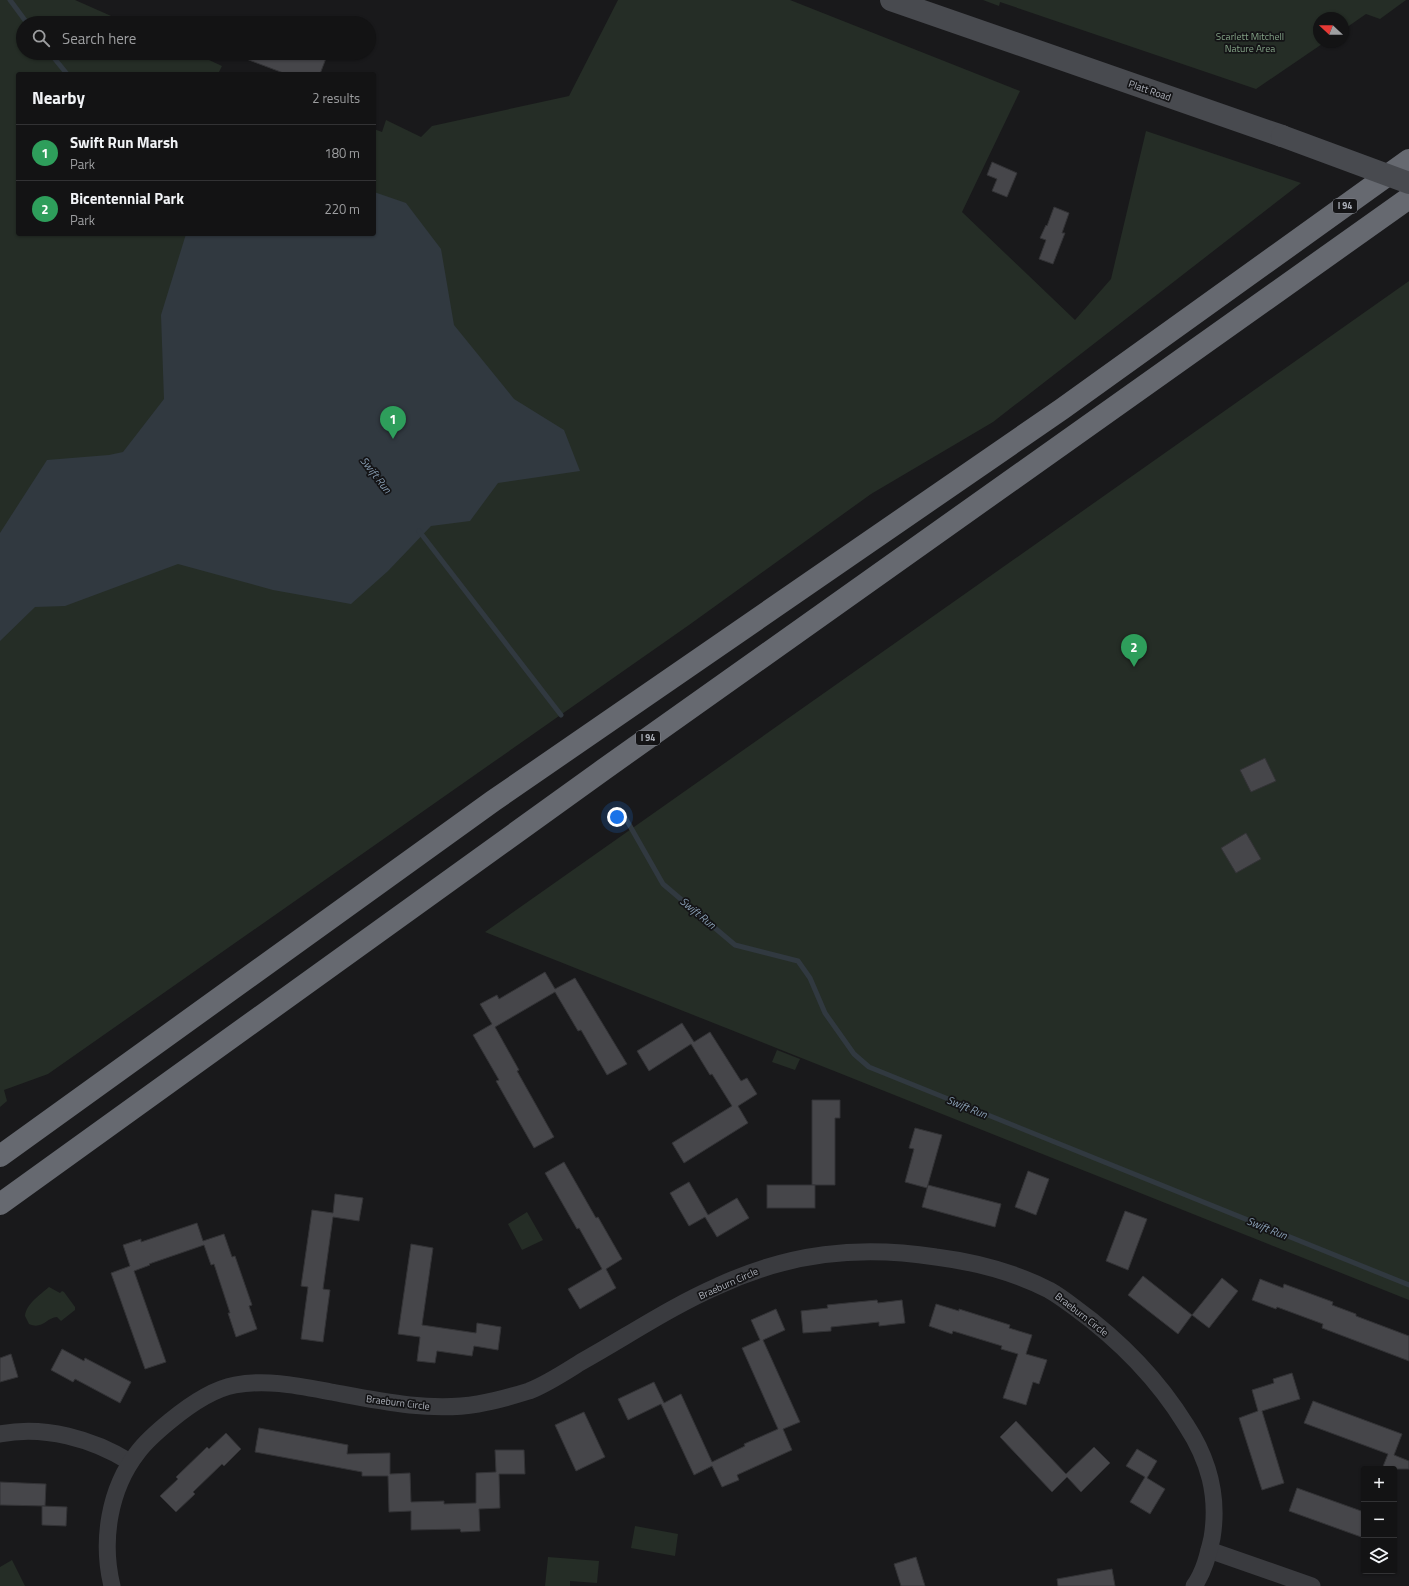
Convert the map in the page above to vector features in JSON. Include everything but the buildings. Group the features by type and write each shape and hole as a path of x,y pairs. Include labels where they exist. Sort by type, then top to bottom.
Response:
{"highway":[{"name":"I 94","path":"0,1156 493,801 1062,409 1409,160"},
{"name":"I 94","path":"0,1204 610,765 1409,198"}],"main road":[{"name":"Platt Road","path":"891,0 1282,136 1409,183"}],"street":[{"name":"Braeburn Circle","path":"112,1586 108,1568 106,1542 110,1514 118,1488 130,1462 147,1442 185,1409 215,1392 234,1385 259,1382 291,1384 378,1401 432,1407 478,1404 532,1390 680,1305 717,1286 769,1265 841,1252 871,1251 907,1252 954,1259 1002,1270 1051,1291 1088,1317 1126,1349 1169,1399 1189,1429 1204,1456 1214,1491 1214,1523 1209,1550 1198,1585"},
{"path":"0,1434 27,1430 61,1434 98,1445 130,1462"},
{"path":"1209,1550 1312,1586"}],"green space":[{"path":"0,0 75,0 111,16 16,16 16,60 209,60 222,66 219,72 16,72 16,236 376,236 376,130 382,132 386,120 421,137 432,126 569,96 618,0 790,0 1020,91 962,212 1075,320 1111,279 1146,131 1301,183 993,422 871,494 689,625 48,1074 4,1090 7,1101 0,1107"},
{"name":"Scarlett Mitchell Nature Area","path":"983,0 1406,0 1380,19 1366,14 1349,26 1349,12 1313,12 1313,48 1316,48 1256,89 1000,2 999,6"},
{"path":"1409,281 1409,1300 485,932"},
{"path":"777,1050 800,1059 795,1070 772,1062"},
{"path":"527,1212 543,1240 522,1250 508,1224"},
{"path":"49,1287 60,1293 62,1291 64,1292 75,1307 75,1310 61,1321 57,1317 37,1326 29,1324 25,1316 28,1308 34,1300"},
{"path":"635,1526 678,1534 675,1556 631,1548"},
{"path":"548,1557 599,1561 597,1583 570,1581 570,1586 545,1586"},
{"path":"12,1560 25,1586 0,1586 0,1567"}],"water":[{"path":"376,193 406,203 441,249 454,325 514,399 564,430 580,471 498,483 470,521 431,526 388,571 351,604 273,590 178,564 65,606 35,607 0,641 0,533 47,460 109,455 123,452 164,399 161,315 185,236 376,236"}],"waterway":[{"name":"Swift Run","path":"10,0 22,16"},
{"name":"Swift Run","path":"56,60 65,72"},
{"name":"Swift Run","path":"419,531 561,715"},
{"name":"Swift Run","path":"622,812 663,884 735,945 798,961 810,978 825,1013 854,1054 869,1067 1409,1285"}],"place":[{"name":"Swift Run Marsh","path":"393,439"},
{"name":"Bicentennial Park","path":"1134,667"}]}
